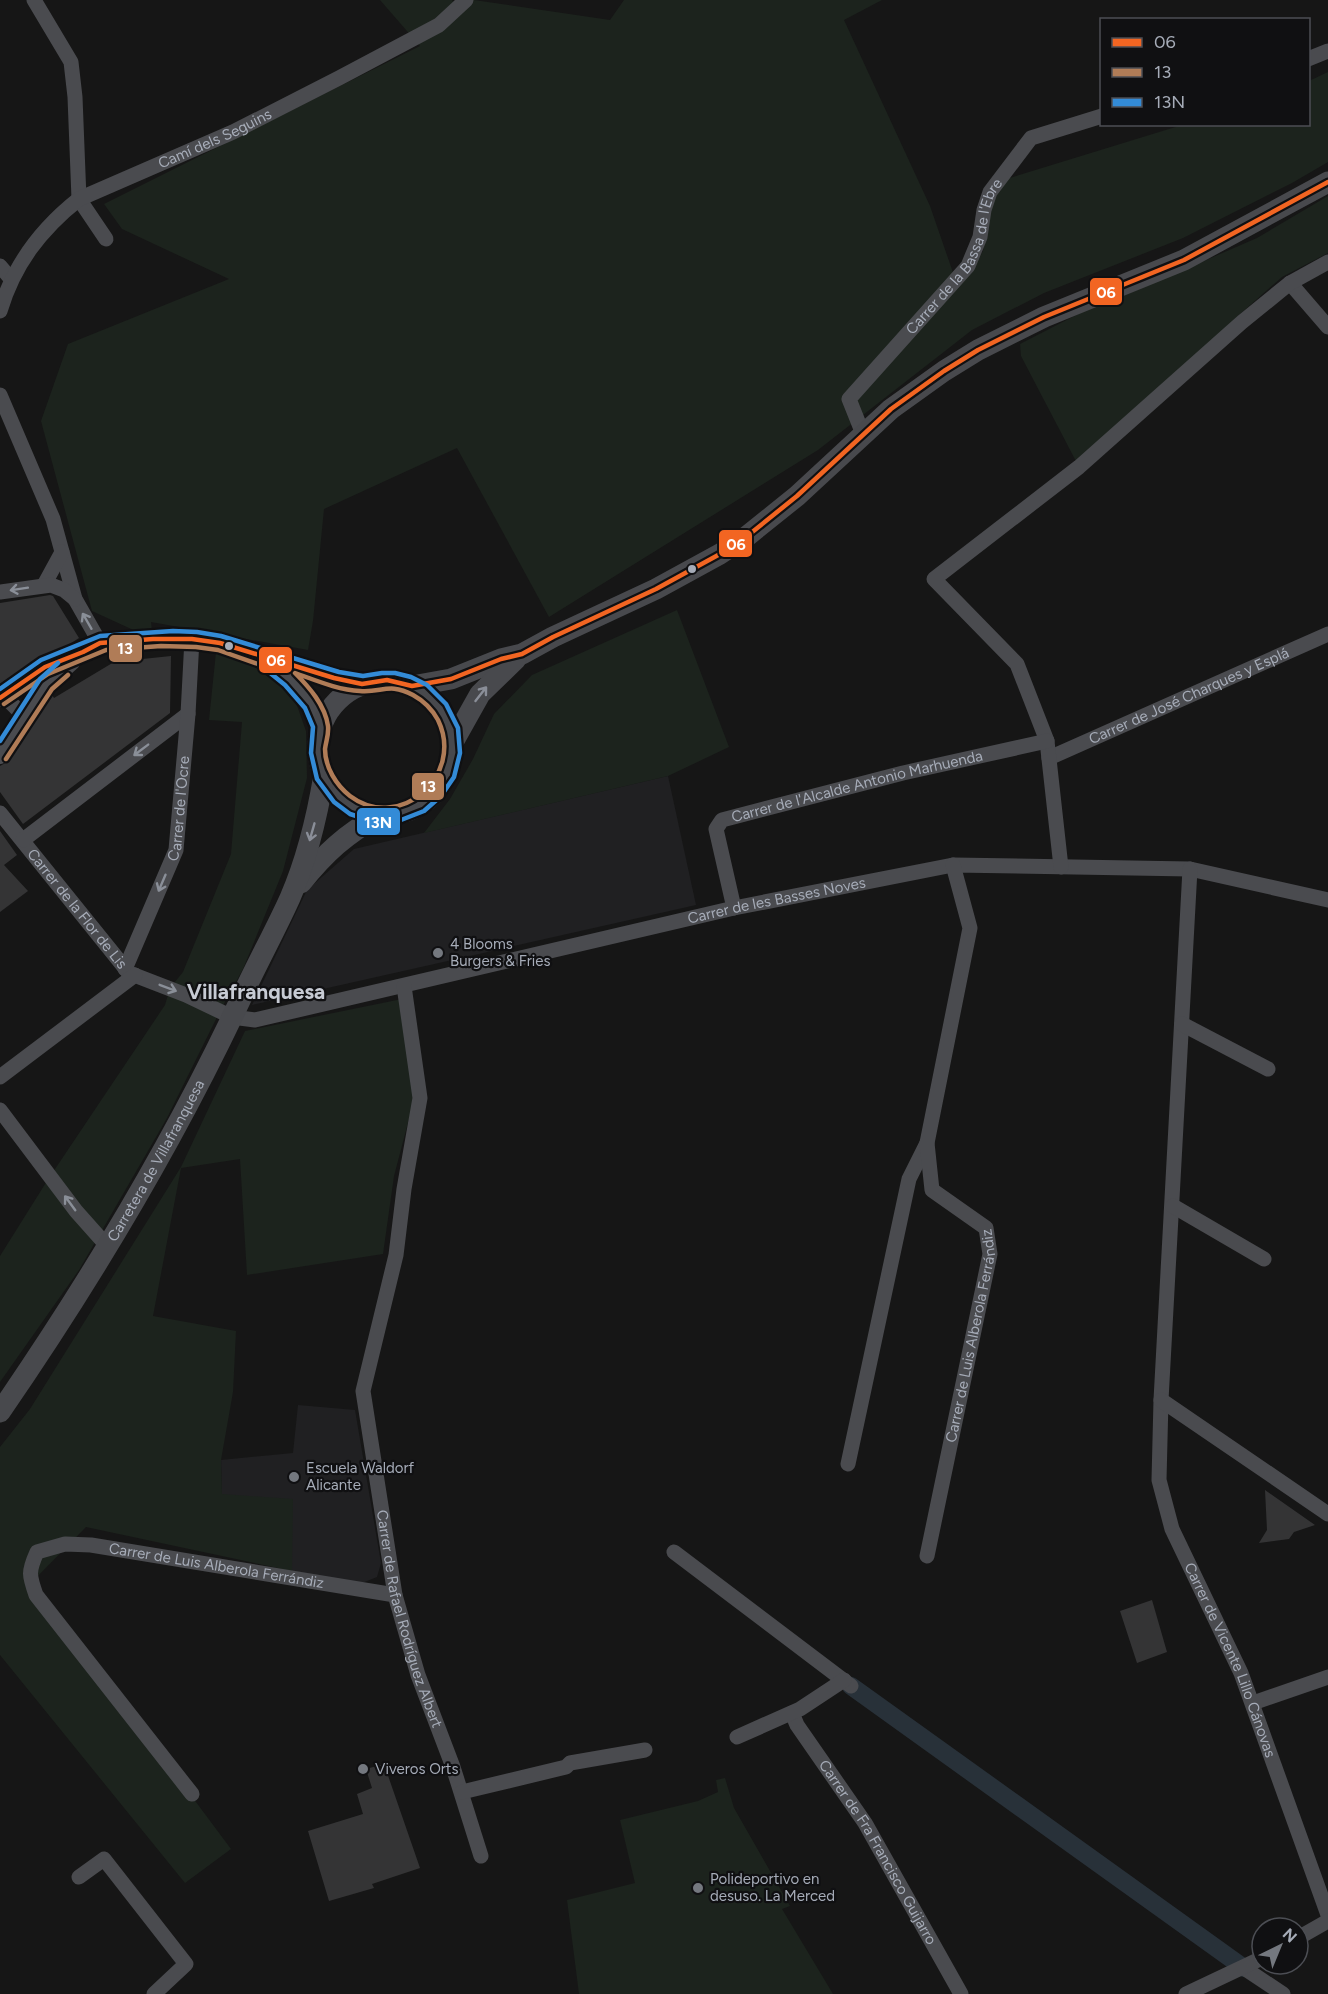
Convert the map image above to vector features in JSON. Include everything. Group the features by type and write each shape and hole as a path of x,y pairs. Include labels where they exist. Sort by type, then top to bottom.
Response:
{"main road":[{"path":"452,744 480,694 522,654 553,637 671,582 746,537 796,496 862,434 915,391 978,350 1044,317 1184,260 1328,182"},
{"path":"412,686 451,679 501,659 522,654"},
{"path":"387,680 412,686 423,692 440,709 451,731 452,758 448,772 432,796 421,805 408,811 380,815 352,807 336,793 324,775 318,752 321,728 327,713 348,691 362,684 387,680"},
{"name":"Carretera de Villafranquesa","path":"0,1412 72,1306 165,1149 290,898 312,834 324,775"},
{"name":"Carretera de Villafranquesa","path":"290,898 333,847 356,829 380,815"}],"street":[{"path":"34,0 71,62 75,97 79,199 106,239"},
{"name":"Camí dels Seguins","path":"0,311 11,279 30,246 62,212 79,199 233,132 339,78 439,25 466,0"},
{"path":"1310,57 1328,51"},
{"name":"Carrer de la Bassa de l'Ebre","path":"862,434 849,399 968,266 980,237 984,210 990,192 1031,138 1100,116"},
{"path":"1061,867 1047,741 1017,664 934,579 1079,467 1242,322 1290,283 1328,262"},
{"path":"0,266 11,279"},
{"path":"1290,283 1328,327"},
{"path":"0,395 53,519 75,599 100,643"},
{"path":"44,585 62,552"},
{"path":"0,592 44,585 58,587 75,599"},
{"name":"Carrer de José Charques y Esplá","path":"1049,758 1328,634"},
{"path":"25,717 2,697 45,667 100,643 192,639 220,644 334,678 362,684"},
{"name":"Carrer de l'Ocre","path":"0,1077 130,972 176,850 192,639"},
{"path":"0,754 46,684 83,652"},
{"path":"263,658 302,690 309,699 321,728"},
{"path":"23,840 188,714"},
{"name":"Carrer de l'Alcalde Antonio Marhuenda","path":"734,908 716,829 722,820 903,772 1047,741"},
{"name":"Carrer de la Flor de Lis","path":"0,813 130,972 232,1017"},
{"name":"Carrer de les Basses Noves","path":"232,1017 255,1020 734,908 953,865 1190,869 1328,900"},
{"name":"Carrer de Luis Alberola Ferrándiz","path":"849,1464 909,1179 927,1143 970,928 953,865"},
{"name":"Carrer de Vicente Lillo Cánovas","path":"1190,869 1161,1400 1159,1479 1172,1529 1253,1703 1328,1915"},
{"name":"Carrer de Rafael Rodríguez Albert","path":"404,986 420,1098 404,1189 396,1255 363,1391 395,1595 417,1675 462,1792 481,1856"},
{"path":"1182,1024 1268,1070"},
{"path":"0,1110 76,1211 108,1247"},
{"name":"Carrer de Luis Alberola Ferrándiz","path":"927,1143 932,1190 986,1228 990,1254 927,1556"},
{"path":"1173,1206 1264,1259"},
{"path":"1161,1400 1328,1514"},
{"name":"Carrer de Luis Alberola Ferrándiz","path":"192,1794 36,1596 29,1569 37,1552 65,1544 91,1545 395,1595"},
{"path":"674,1552 847,1683 792,1713 737,1737"},
{"path":"1253,1703 1328,1677"},
{"name":"Carrer de Fra Francisco Guijarro","path":"792,1713 797,1725 865,1823 961,1994"},
{"path":"462,1792 566,1767 570,1763 645,1750"},
{"path":"79,1877 104,1858 186,1964 154,1994"},
{"path":"1310,1931 1328,1921"},
{"path":"1186,1994 1250,1965"},
{"path":"1244,1968 1282,1994"}],"shaded area":[{"path":"380,0 452,0 458,8 466,0 474,0 610,20 624,0 882,0 844,20 930,206 958,287 969,276 983,251 993,197 1003,180 1179,126 1310,126 1310,81 1328,72 1328,162 1292,183 1183,238 1044,293 972,330 818,450 549,617 457,448 324,509 308,650 151,622 153,639 92,611 41,421 68,344 229,279 122,229 104,204 420,46"},
{"path":"1328,196 1328,253 1282,277 1079,467 1021,356 1020,344 1088,309 1257,238"},
{"path":"677,610 729,747 668,776 424,833 450,799 473,759 494,714 532,675"},
{"path":"216,652 265,667 294,697 306,731 307,778 283,871 243,969 167,1118 79,1270 0,1382 0,1256 47,1181 165,1005 170,988 183,972 231,854 242,722 209,720"},
{"path":"668,776 696,905 252,1005 307,890 354,849"},
{"path":"402,999 415,1096 394,1176 383,1254 247,1275 240,1159 181,1168 153,1316 236,1331 233,1392 221,1460 222,1494 293,1499 292,1571 86,1527 32,1582 231,1849 185,1883 0,1655 0,1447 30,1409 181,1167 245,1031"},
{"name":"Escuela Waldorf Alicante","path":"298,1405 355,1410 381,1563 377,1577 362,1583 292,1571 222,1495 221,1460 293,1453"},
{"name":"Polideportivo en desuso. La Merced","path":"725,1778 734,1808 790,1906 782,1909 833,1994 579,1994 567,1900 635,1883 620,1820 698,1801 718,1792 716,1780"}],"building":[{"path":"53,596 79,638 39,658 0,684 0,603"},
{"path":"171,656 170,713 23,824 0,792 0,766 9,761 52,695 54,698 114,662"},
{"path":"0,831 17,855 4,865 28,891 0,912"},
{"path":"1265,1490 1315,1525 1294,1532 1289,1539 1259,1543 1267,1530"},
{"path":"1152,1600 1167,1652 1137,1663 1120,1611"},
{"path":"384,1764 420,1868 372,1884 374,1888 329,1901 308,1831 363,1814 357,1794 372,1788 366,1769"}],"waterway":[{"path":"851,1686 1244,1968"}],"transit line":[{"name":"06","path":"0,698 45,667 100,643 192,639 220,643 334,678 362,684 387,680 412,686 451,679 501,659 522,654 656,589 746,537 797,496 891,409 978,350 1044,317 1184,260 1328,182"},
{"name":"13N","path":"0,689 41,660 100,636 173,631 221,636 339,672 363,676 395,673 411,677 427,685 446,704 458,728 460,753 454,777 441,796 424,811 401,820 375,822 350,814 334,802 317,779 311,753 313,727 305,708 285,685 259,664"},
{"name":"13","path":"4,704 48,674 106,650 161,646 196,647 218,650 258,664"},
{"name":"13N","path":"0,741 40,679 58,663"},
{"name":"13","path":"295,673 343,689 368,691 398,689 421,700 438,720 444,741 443,761 435,778 422,793 406,803 388,808 369,806 350,796 340,787 329,769 325,749 328,729 324,711 311,690 295,673"},
{"name":"13","path":"6,759 52,689 68,675"}],"place":[{"name":"4 Blooms Burgers & Fries","path":"438,953"},
{"name":"Escuela Waldorf Alicante","path":"294,1477"},
{"name":"Viveros Orts","path":"363,1769"},
{"name":"Polideportivo en desuso. La Merced","path":"698,1888"}],"district":[{"name":"Villafranquesa","path":"256,992"}]}
